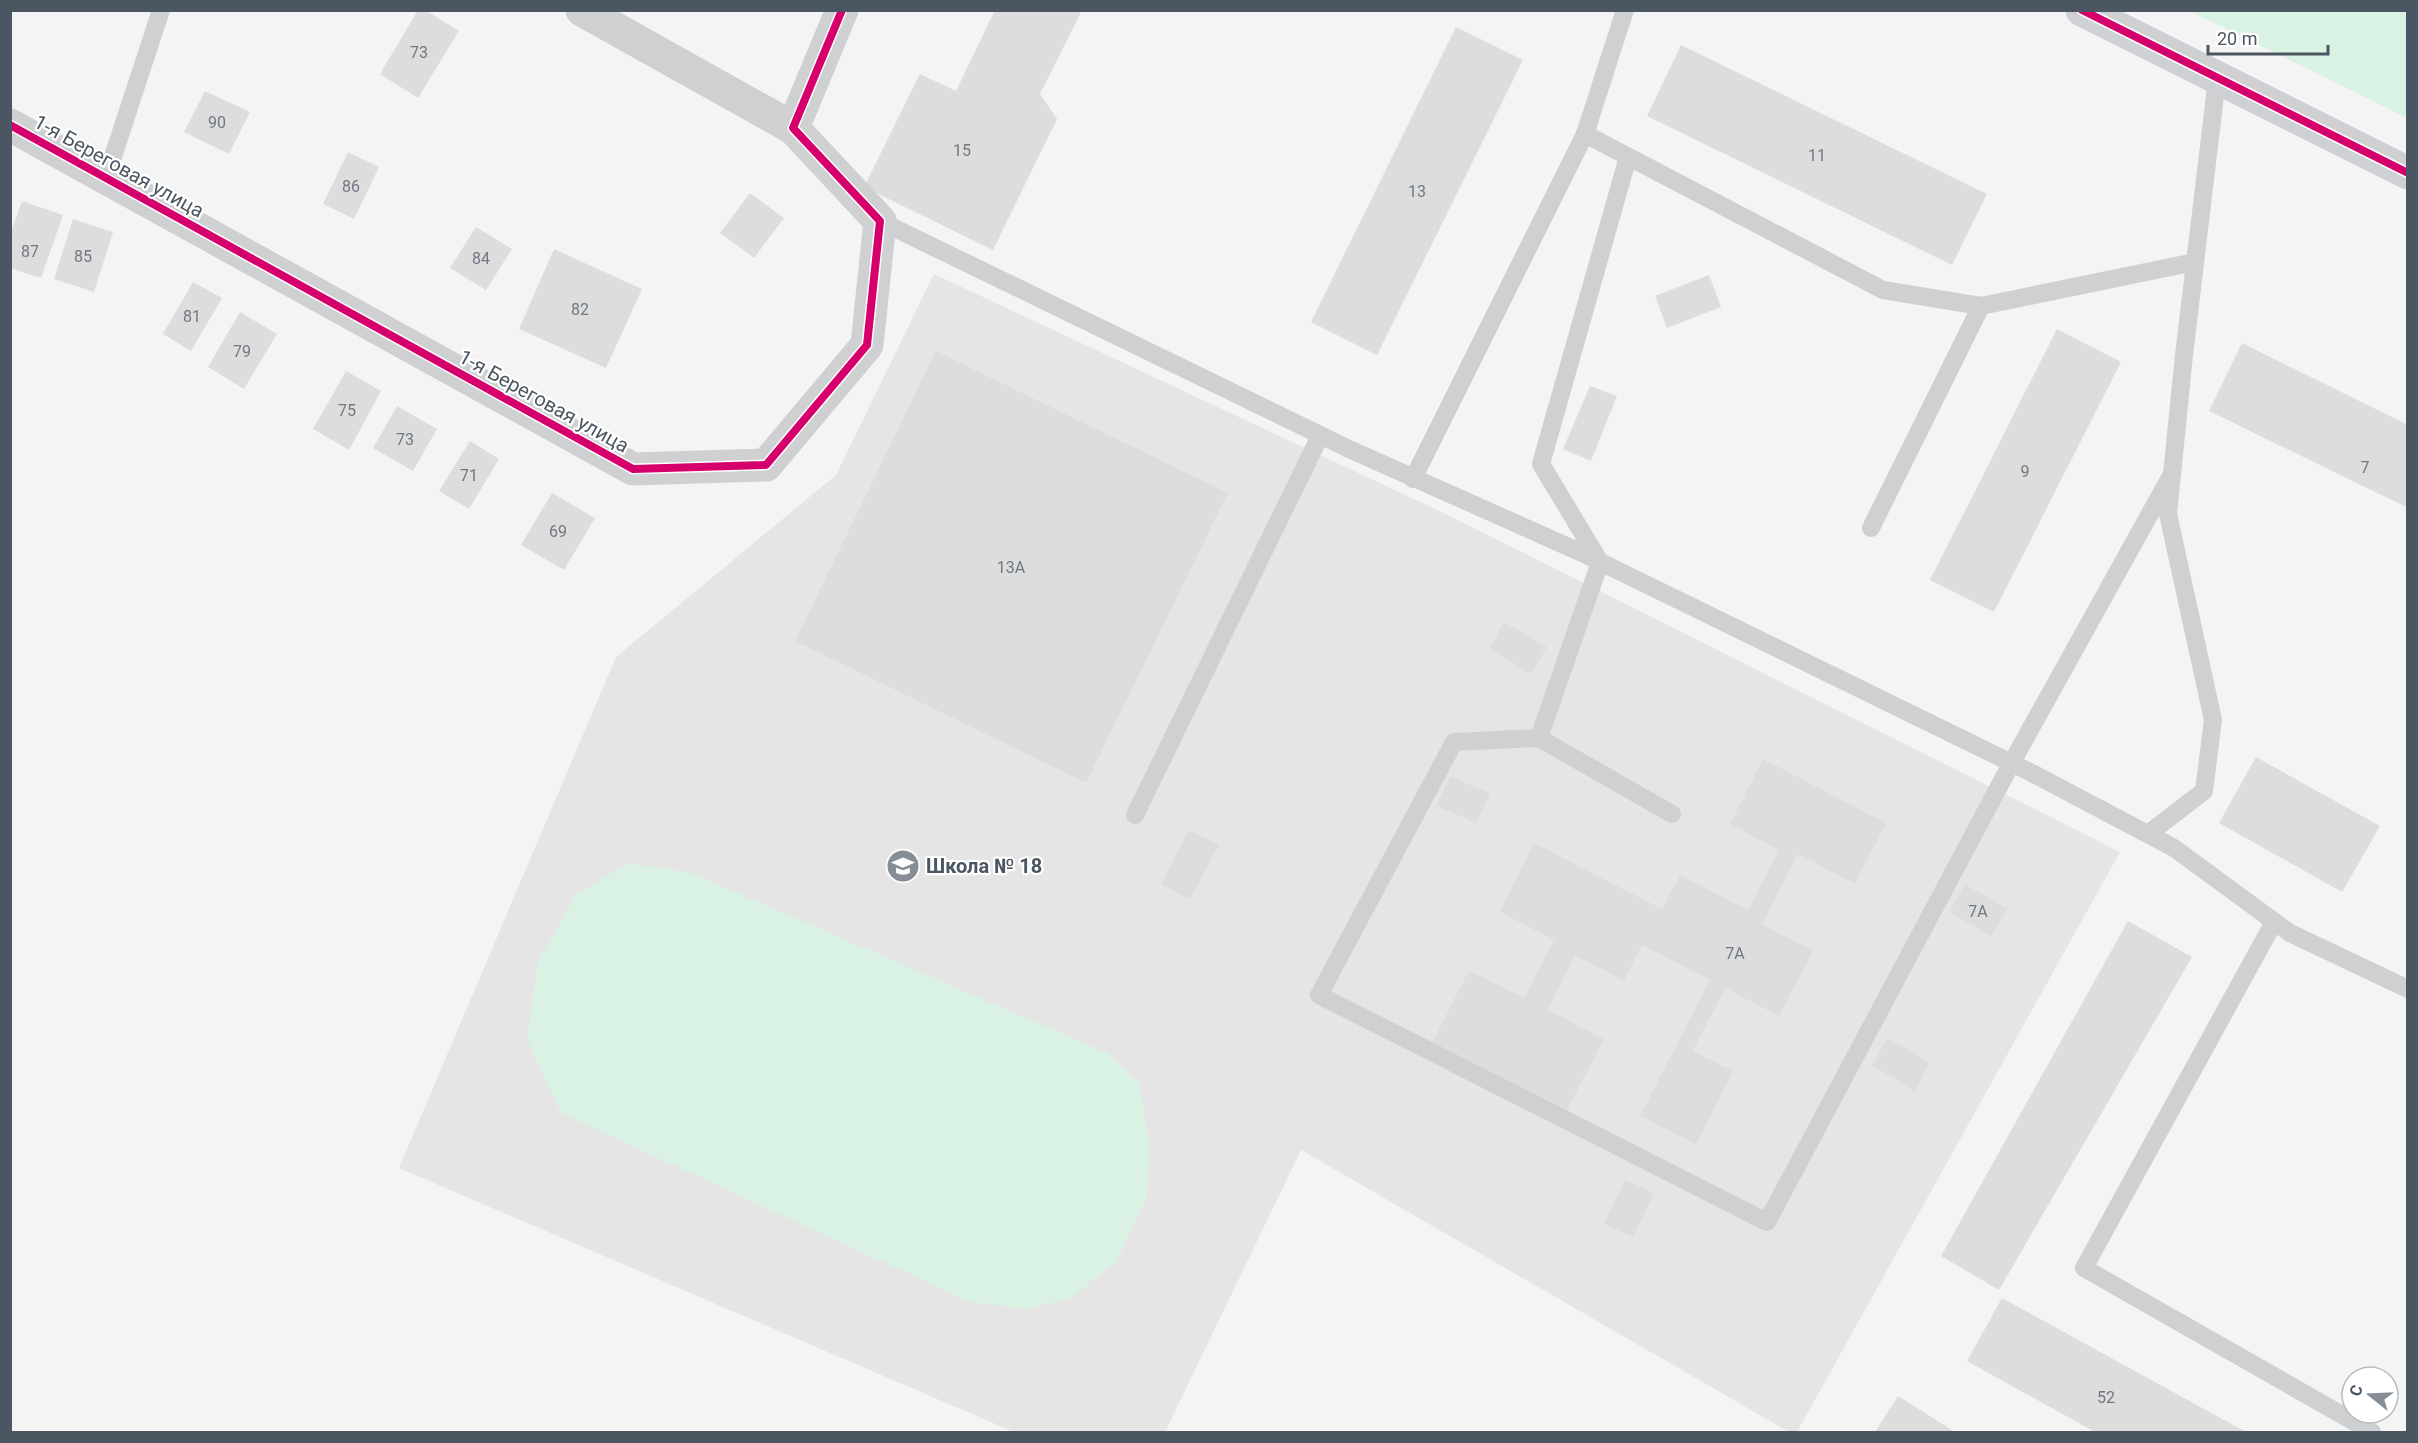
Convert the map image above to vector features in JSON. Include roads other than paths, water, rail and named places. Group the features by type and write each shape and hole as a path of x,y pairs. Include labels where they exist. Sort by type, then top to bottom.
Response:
{"street":[{"path":"582,10 793,128 880,221"},
{"path":"793,128 842,10"},
{"path":"2082,10 2408,173"},
{"name":"1-я Береговая улица","path":"10,125 633,469 766,465 867,345 880,221"}],"lane":[{"path":"106,178 161,10"},
{"path":"1413,479 1585,134 1625,10"},
{"path":"2148,834 2204,791 2212,720 2168,514 2217,79"},
{"path":"1585,134 1883,290 1981,306 2195,262"},
{"path":"1600,562 1541,464 1628,157"},
{"path":"880,221 1320,435 1600,562 2032,773 2174,848 2290,933 2408,989"},
{"path":"1871,528 1981,306"},
{"path":"1135,815 1320,435"},
{"path":"1672,814 1539,738 1454,741 1319,995 1767,1222 2011,764 2172,474"},
{"path":"1539,738 1600,562"},
{"path":"2274,922 2084,1268 2372,1432"}],"place":[{"name":"Школа № 18","path":"903,866"}]}
